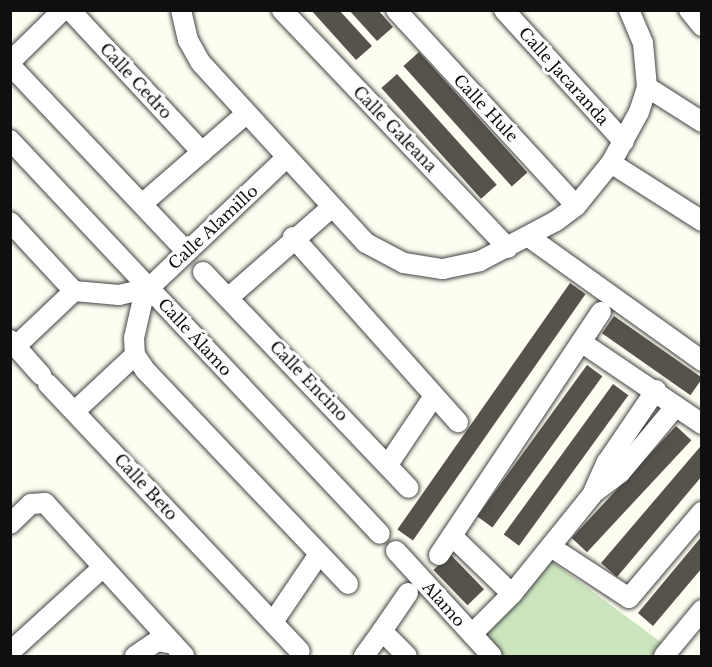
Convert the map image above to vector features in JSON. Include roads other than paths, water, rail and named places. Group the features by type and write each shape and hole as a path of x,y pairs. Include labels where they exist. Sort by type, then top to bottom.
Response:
{"street":[{"path":"63,10 10,63 187,252"},
{"name":"Calle Cedro","path":"70,10 202,152"},
{"path":"181,10 194,52 246,114 366,243 404,263 456,268 530,237 576,206 610,163 624,142 646,87 643,43 630,10"},
{"name":"Calle Galeana","path":"282,10 508,248"},
{"name":"Calle Hule","path":"396,10 576,206"},
{"name":"Calle Jacaranda","path":"504,10 624,142"},
{"path":"521,10 533,43"},
{"path":"689,10 702,26"},
{"path":"646,87 702,122"},
{"path":"142,204 246,114"},
{"name":"Calle Álamo","path":"10,140 147,289 380,534"},
{"name":"Calle Alamillo","path":"147,289 286,158"},
{"path":"610,163 702,221"},
{"path":"228,298 292,237 297,226 328,203"},
{"path":"10,222 74,291 103,295 147,289 135,327 135,355 144,370 348,584"},
{"path":"292,237 458,422"},
{"path":"530,237 702,361"},
{"name":"Calle Encino","path":"203,272 389,463 410,488"},
{"path":"13,343 74,291"},
{"path":"439,555 601,312"},
{"path":"581,342 656,390 702,424"},
{"name":"Calle Beto","path":"13,343 45,380 300,651"},
{"path":"75,411 135,355"},
{"path":"472,634 512,594 592,495 608,462 656,390"},
{"path":"389,463 434,396"},
{"path":"592,495 620,473 676,406"},
{"path":"10,524 31,504 45,503 168,643 184,657"},
{"path":"551,547 629,598 702,512"},
{"path":"452,536 512,594"},
{"name":"Alamo","path":"396,551 492,657"},
{"path":"273,622 319,554"},
{"path":"10,652 103,567"},
{"path":"364,657 408,593"},
{"path":"664,657 702,610"},
{"path":"382,631 407,657"},
{"path":"135,657 157,641 168,643"}]}
